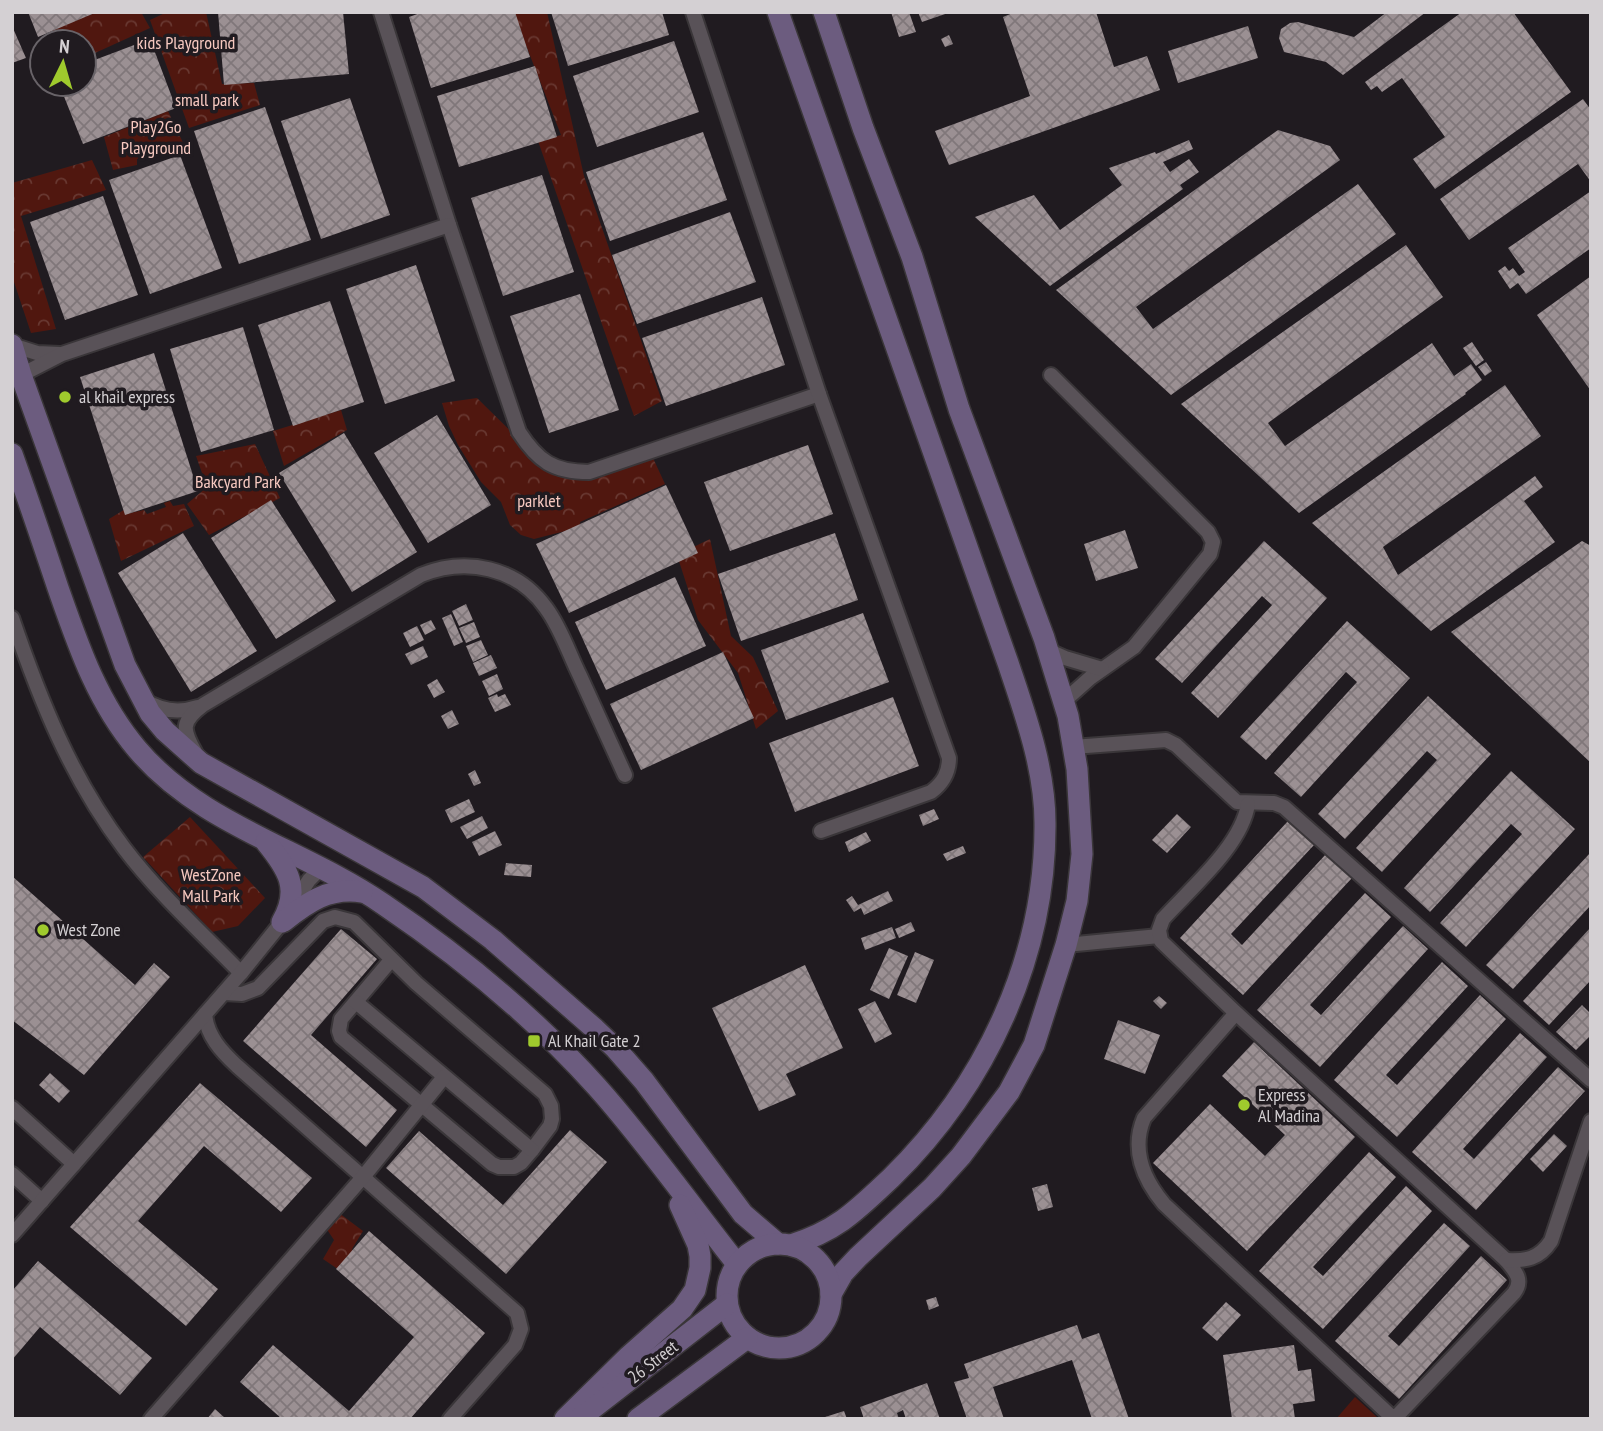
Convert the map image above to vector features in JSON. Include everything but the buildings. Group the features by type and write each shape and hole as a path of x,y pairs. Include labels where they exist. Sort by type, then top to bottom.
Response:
{"street":[{"path":"381,12 519,432 540,459 555,468 589,472 819,394"},
{"path":"693,12 819,394 949,758 947,774 931,792 821,831"},
{"path":"62,354 37,352 12,345 16,373 125,665 141,698 165,731 201,763 369,856 449,905 617,1049 743,1214 785,1244 815,1258 823,1268 831,1294 830,1310 822,1326 810,1338 796,1346 779,1349 762,1346 747,1338 733,1323 727,1304 728,1283 737,1264 749,1252 765,1245 785,1244 817,1237 858,1209 906,1163 938,1126 974,1076 999,1030 1018,981 1037,904 1045,820 1043,788 1037,758 1008,663 778,12"},
{"path":"824,12 863,128 912,257 959,409 1047,650 1063,702 1073,747 1081,812 1082,854 1077,901 1066,945 1034,1045 1009,1092 961,1156 932,1188 858,1257 831,1294"},
{"path":"16,373 62,354 449,225"},
{"path":"1051,375 1208,532 1213,542 1210,554 1134,647 1102,669 1063,702"},
{"path":"12,454 78,645 96,688 121,730 155,769 174,786 217,815 322,867 364,892 436,942 543,1033 620,1114 737,1264"},
{"path":"201,763 185,731 188,718 203,705 421,575 449,566 467,565 484,567 516,580 546,607 625,775"},
{"path":"12,618 46,713 91,800 144,872 241,973"},
{"path":"1047,650 1065,659 1102,669"},
{"path":"141,698 166,709 185,710 203,705"},
{"path":"1073,747 1166,740 1176,745 1232,799 1248,804 1269,803 1284,807 1591,1080"},
{"path":"1236,1013 1144,1118 1138,1139 1144,1173 1164,1204 1394,1419 1518,1288 1518,1276 1506,1260 1164,946 1159,936 1163,919 1238,835 1248,804"},
{"path":"262,838 281,860 290,877 291,896 282,922"},
{"path":"12,1235 241,973 282,922 309,880 322,867 344,855 369,856"},
{"path":"282,922 305,904 323,895 343,891 364,892"},
{"path":"224,993 242,994 258,988 323,921 335,917 354,922 391,960 545,1094 551,1106 550,1126 521,1163 514,1167 499,1167 341,1037 341,1019 391,960"},
{"path":"1066,945 1159,936"},
{"path":"356,1002 531,1150"},
{"path":"205,1014 210,1033 226,1056 511,1306 520,1320 520,1335 515,1345 450,1419"},
{"path":"151,1419 363,1177 444,1077"},
{"path":"12,1108 74,1164"},
{"path":"1506,1260 1532,1259 1551,1241 1591,1121"},
{"path":"12,1174 42,1201"},
{"path":"565,1419 602,1380 682,1309 695,1290 700,1268 698,1245 668,1177"},
{"name":"26 Street","path":"579,1419 727,1304"},
{"name":"26 Street","path":"638,1419 747,1338"}],"green space":[{"path":"99,12 141,12 150,28 98,52 98,28 57,28"},
{"path":"167,12 206,12 222,84 254,83 260,105 189,128 150,20"},
{"path":"513,12 547,12 584,176 662,401 634,416 538,141 561,135"},
{"name":"Play2Go Playground","path":"168,111 186,149 137,159 137,165 113,170 104,137"},
{"path":"92,160 106,190 21,216 56,329 31,333 12,276 12,183"},
{"name":"parklet","path":"477,398 537,457 589,475 653,458 665,484 580,522 581,527 534,539 521,535 510,525 501,502 481,482 458,445 442,403"},
{"path":"341,410 347,430 284,466 273,431"},
{"name":"Bakcyard Park","path":"255,444 280,498 209,535 187,504 207,487 196,456"},
{"path":"170,501 173,506 184,504 194,526 121,561 109,519 127,508 130,513 144,510 147,514 166,507 164,503"},
{"path":"710,539 731,636 753,657 778,711 756,729 738,673 698,620 677,555"},
{"name":"WestZone Mall Park","path":"190,817 265,898 238,926 212,932 143,857"},
{"path":"339,1213 363,1231 352,1249 356,1260 345,1274 323,1259 334,1240 326,1228"},
{"path":"1355,1397 1379,1419 1336,1419"}],"place":[{"name":"al khail express","path":"65,397"},
{"name":"West Zone","path":"43,930"},
{"name":"Al Khail Gate 2","path":"534,1041"},
{"name":"Express Al Madina","path":"1244,1105"}],"park label":[{"name":"kids Playground","path":"186,43"},
{"name":"small park","path":"207,100"}]}
